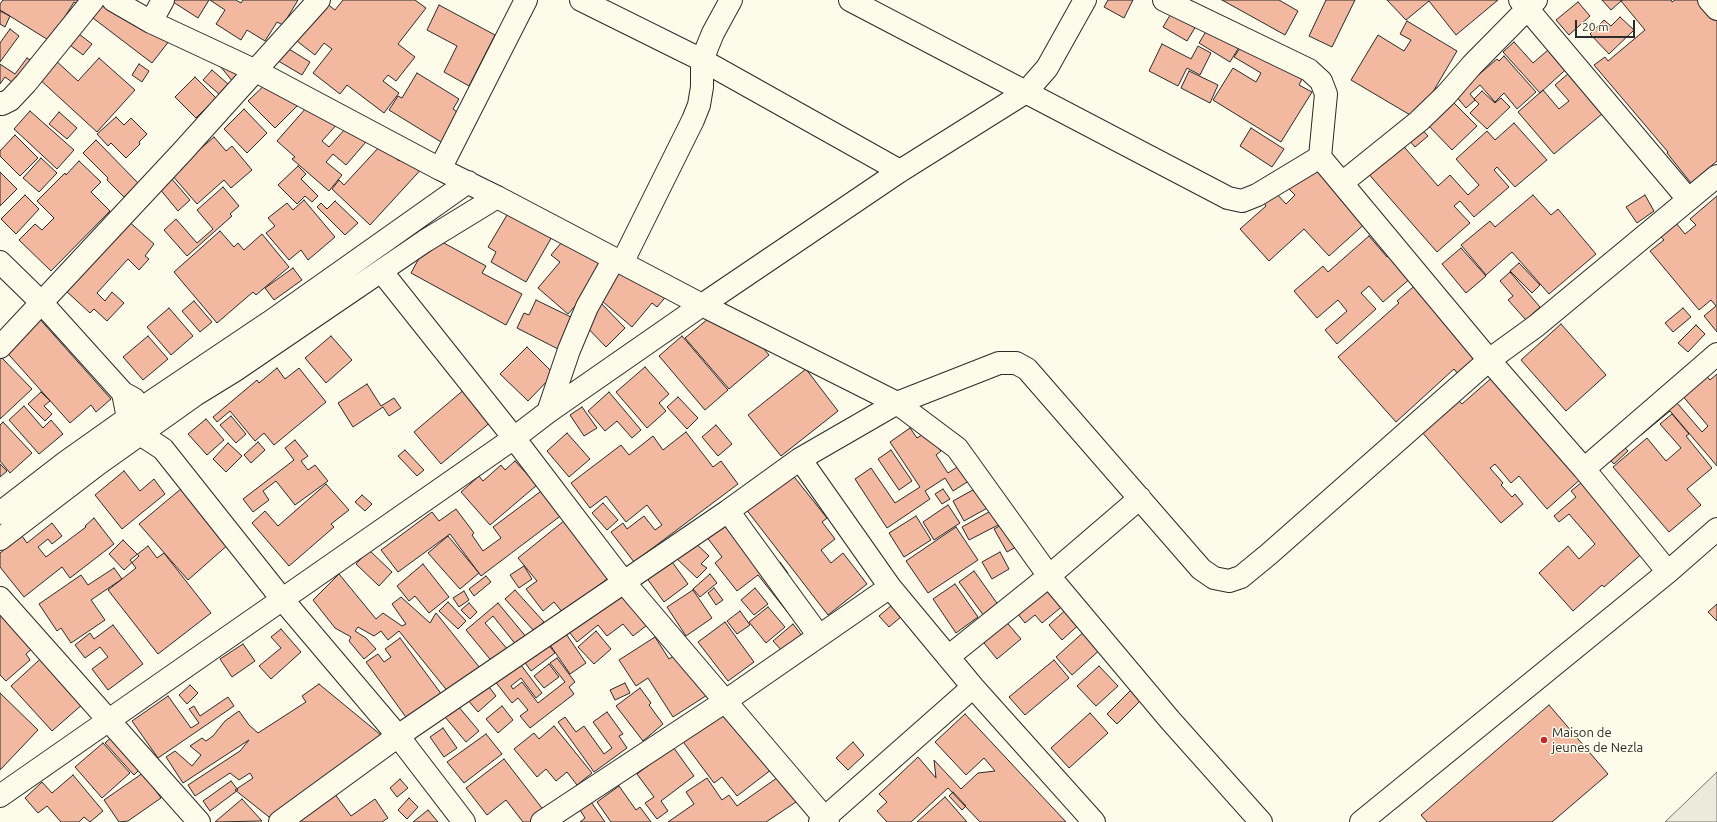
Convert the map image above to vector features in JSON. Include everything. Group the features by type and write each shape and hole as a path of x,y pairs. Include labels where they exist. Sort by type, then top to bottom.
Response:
{"street":[{"path":"0,103 2,104 10,100 26,83 93,0"},
{"path":"113,0 151,22 256,71 440,169 497,197 702,305 896,403 956,448 1048,576 1170,720 1261,822"},
{"path":"151,22 163,0"},
{"path":"0,347 256,71 319,0"},
{"path":"440,169 526,0"},
{"path":"582,0 702,60 900,171"},
{"path":"548,412 569,350 587,307 618,261 694,120 699,105 702,87 702,60 713,33 731,0"},
{"path":"850,0 1228,198 1242,201 1257,195 1320,157"},
{"path":"0,796 108,719 514,438 548,412 702,305 900,171 1026,92 1047,68 1085,0"},
{"path":"1164,0 1309,70 1321,81 1326,94 1320,157 1489,360 1584,469 1668,572"},
{"path":"1709,0 1717,9"},
{"path":"1342,183 1419,122 1527,3 1688,199"},
{"path":"280,822 398,736 728,511 800,459 896,403 999,363 1016,362 1027,369 1201,568 1214,578 1229,581 1241,577 1489,360 1536,326 1717,176"},
{"path":"0,513 66,462 134,426 270,322 468,182"},
{"path":"152,413 382,272 425,241 497,197"},
{"path":"0,262 41,302 122,393 152,413 163,449"},
{"path":"382,272 514,438 623,582 824,821 973,687"},
{"path":"1584,469 1717,354"},
{"path":"122,393 134,426 163,449 282,599 398,736 464,822"},
{"path":"0,539 91,468 134,426"},
{"path":"800,459 890,587 973,687 1094,822"},
{"path":"948,657 1048,576 1140,498"},
{"path":"728,511 819,636"},
{"path":"1361,822 1668,572 1717,529"},
{"path":"542,822 724,702 890,587"},
{"path":"0,598 199,822"}],"shaded area":[{"path":"1717,772 1717,822 1665,822"}],"building":[{"path":"3,0 90,0 85,9 74,2 50,41 0,10 0,4"},
{"path":"100,0 173,36 152,63 89,15"},
{"path":"170,0 209,0 198,18"},
{"path":"210,0 236,0 241,3 243,0 298,0 283,25 277,22 265,41 247,30 241,40 216,24 225,10"},
{"path":"322,0 335,10 343,0 415,0 426,8 398,44 415,57 396,81 388,75 383,81 399,93 384,113 347,85 340,94 313,73 332,49 324,43 315,55 293,38"},
{"path":"1108,0 1133,0 1124,18 1104,7"},
{"path":"1222,0 1279,0 1298,11 1285,35"},
{"path":"1326,0 1355,0 1332,47 1309,36"},
{"path":"1387,0 1498,0 1456,35 1429,1 1406,20"},
{"path":"1602,0 1621,0 1621,1 1611,10"},
{"path":"1671,0 1672,2 1675,0 1701,0 1717,19 1717,161 1691,183 1667,153 1668,152 1594,65 1605,57 1608,61 1645,30 1621,1"},
{"path":"1578,2 1590,16 1569,35 1556,20"},
{"path":"439,5 495,35 469,86 444,72 457,46 427,30"},
{"path":"1175,7 1199,21 1187,41 1163,27"},
{"path":"0,11 10,16 5,27 0,24"},
{"path":"1620,17 1634,30 1609,54 1590,34 1604,20 1611,26"},
{"path":"1407,21 1457,51 1417,119 1351,80 1378,35 1404,51 1411,40 1400,34"},
{"path":"1210,25 1241,44 1230,62 1199,43"},
{"path":"10,29 19,36 0,62 0,43"},
{"path":"79,34 92,44 83,55 70,45"},
{"path":"1244,42 1302,79 1299,85 1312,92 1281,142 1213,100 1233,68 1256,82 1261,73 1234,57"},
{"path":"1514,42 1533,63 1555,44 1573,63 1540,93 1503,52"},
{"path":"1162,44 1191,59 1198,46 1211,53 1200,75 1187,68 1178,86 1149,71"},
{"path":"284,46 310,62 302,75 275,59"},
{"path":"1504,56 1536,92 1517,109 1504,93 1495,102 1480,85 1470,94 1475,100 1466,108 1455,95 1497,59 1499,61"},
{"path":"27,58 37,64 20,88 5,77 0,84 0,64 15,74"},
{"path":"99,58 135,90 97,132 37,77 54,59 78,81"},
{"path":"216,61 246,70 233,82"},
{"path":"139,64 149,71 142,82 132,75"},
{"path":"212,70 228,84 219,94 203,80"},
{"path":"1189,71 1218,85 1210,103 1181,88"},
{"path":"417,73 459,99 453,109 463,116 446,145 389,110 398,96 402,98"},
{"path":"1569,73 1602,114 1554,154 1518,112 1543,90 1559,109 1569,101 1555,85"},
{"path":"195,77 216,98 196,118 175,97"},
{"path":"273,77 300,103 275,128 248,101"},
{"path":"1482,91 1495,103 1501,98 1510,107 1487,129 1470,113 1479,104 1474,99"},
{"path":"1448,97 1477,126 1452,150 1424,121"},
{"path":"314,99 340,121 322,141 329,147 354,119 372,135 346,165 333,154 326,162 342,175 329,191 292,159 295,157 277,141"},
{"path":"244,109 267,133 247,153 224,129"},
{"path":"30,111 74,150 57,169 14,129"},
{"path":"59,112 77,128 67,139 49,124"},
{"path":"116,117 124,125 131,118 147,134 139,142 140,144 126,158 111,143 108,146 97,134"},
{"path":"1514,123 1547,160 1515,187 1497,167 1494,170 1509,187 1474,217 1460,201 1454,206 1470,223 1437,252 1366,171 1399,141 1438,186 1450,175 1468,195 1479,185 1456,159 1487,131 1495,140"},
{"path":"1420,127 1428,136 1415,147 1407,138"},
{"path":"1251,128 1284,149 1272,167 1240,146"},
{"path":"15,135 38,158 20,176 0,156 0,151"},
{"path":"214,137 226,151 232,146 252,170 231,188 224,180 197,204 171,174"},
{"path":"96,140 138,183 124,197 107,180 108,178 83,153"},
{"path":"381,145 399,161 410,149 426,164 370,225 332,189 339,180 344,185"},
{"path":"41,158 57,173 39,192 23,178"},
{"path":"79,161 101,182 91,192 110,211 51,271 19,240 35,224 42,230 54,218 37,201"},
{"path":"1317,162 1369,220 1329,256 1304,229 1269,261 1240,229 1266,206 1264,203 1275,192 1286,204 1295,195 1288,188"},
{"path":"298,166 306,174 301,179 318,196 312,202 305,196 297,204 278,185"},
{"path":"0,172 17,189 0,206"},
{"path":"171,178 190,200 178,211 159,188"},
{"path":"223,187 239,206 230,214 232,216 187,256 164,230 176,219 197,243 213,229 197,210"},
{"path":"25,195 39,209 16,234 1,219"},
{"path":"1533,195 1551,215 1558,209 1596,254 1549,294 1512,252 1486,275 1461,245 1490,221 1495,227"},
{"path":"1645,195 1654,211 1637,223 1626,207"},
{"path":"1717,196 1717,332 1704,316 1716,306 1711,300 1699,310 1650,251 1664,240 1660,236 1676,223 1685,234 1696,225 1690,219"},
{"path":"304,200 335,237 308,260 301,250 289,260 266,233 275,226 268,218 287,203 293,210"},
{"path":"335,201 358,223 345,235 317,207 321,203 327,209"},
{"path":"510,210 553,235 526,282 491,262 496,252 488,247"},
{"path":"125,218 154,244 145,256 149,259 139,270 128,259 97,293 105,301 112,292 124,303 107,321 94,309 90,313 65,290"},
{"path":"572,230 612,264 568,314 538,288 560,262 551,255"},
{"path":"220,231 234,247 238,243 244,250 262,234 289,267 256,295 253,292 217,323 174,272"},
{"path":"431,236 486,266 482,273 522,294 506,325 411,273"},
{"path":"1369,236 1387,257 1390,255 1411,278 1383,302 1369,286 1361,293 1376,309 1337,344 1325,330 1347,311 1338,300 1317,318 1294,291 1323,266 1328,272"},
{"path":"1461,248 1486,276 1466,293 1442,264"},
{"path":"627,255 670,292 657,307 652,303 632,327 594,294"},
{"path":"1519,263 1540,285 1532,293 1510,271"},
{"path":"293,268 302,280 274,300 265,288"},
{"path":"1510,272 1540,307 1526,320 1508,300 1513,296 1500,281"},
{"path":"1419,282 1483,353 1458,374 1454,369 1396,422 1338,357 1399,303 1397,301"},
{"path":"536,300 573,318 558,349 517,328 524,313 529,315"},
{"path":"194,301 212,322 200,332 182,311"},
{"path":"600,302 625,328 606,347 580,320"},
{"path":"726,304 769,355 729,389 685,338"},
{"path":"169,308 193,336 171,355 147,327"},
{"path":"1683,308 1691,317 1673,332 1665,323"},
{"path":"37,316 111,399 96,412 91,405 70,423 2,347"},
{"path":"1561,324 1606,375 1566,411 1521,360"},
{"path":"1696,325 1705,334 1688,352 1678,343"},
{"path":"148,336 168,359 143,380 123,357"},
{"path":"331,336 352,360 326,383 305,358"},
{"path":"682,336 728,390 705,410 659,356"},
{"path":"527,347 554,374 528,401 500,374"},
{"path":"0,356 32,389 0,419"},
{"path":"645,367 669,394 659,403 666,411 647,428 616,392"},
{"path":"277,368 285,379 299,368 326,402 274,445 264,433 255,441 230,411 217,422 213,417 257,380 259,383"},
{"path":"806,369 838,411 781,456 748,415"},
{"path":"1705,374 1710,380 1717,374 1717,466 1670,411 1641,435 1634,427 1671,396 1702,432 1708,426 1681,394"},
{"path":"1495,375 1583,477 1547,509 1519,476 1511,483 1495,464 1490,468 1503,483 1501,485 1512,497 1515,494 1523,504 1501,523 1421,431 1456,398 1462,404"},
{"path":"472,383 499,415 441,464 414,432"},
{"path":"367,384 381,406 394,398 401,408 389,416 383,407 353,427 338,403"},
{"path":"41,392 50,401 44,406 52,414 45,421 28,404"},
{"path":"609,392 641,430 632,438 617,421 605,431 588,411"},
{"path":"678,397 698,418 687,429 667,407"},
{"path":"24,406 43,428 51,420 63,434 39,454 9,420"},
{"path":"582,407 597,428 584,436 570,415"},
{"path":"1672,414 1689,434 1686,436 1712,468 1687,489 1701,505 1669,532 1613,467 1647,438 1666,461 1681,448 1660,424"},
{"path":"231,416 246,434 236,443 220,425"},
{"path":"206,419 224,440 207,455 188,434"},
{"path":"3,422 32,453 10,473 0,461 0,425"},
{"path":"716,425 732,444 718,456 702,437"},
{"path":"910,428 917,438 928,431 941,451 936,455 948,473 962,464 972,479 953,491 945,478 925,491 930,499 887,528 855,479 871,468 895,503 920,487 890,442"},
{"path":"686,432 713,467 721,461 738,484 634,562 611,532 623,523 627,529 644,516 655,530 662,525 647,505 626,522 606,496 590,508 571,483 621,445 629,455 653,436 663,450"},
{"path":"567,433 590,459 569,477 547,451"},
{"path":"295,440 308,456 301,461 308,470 315,465 328,481 295,505 276,481 263,491 269,500 253,512 243,499 294,460 285,448"},
{"path":"1619,441 1628,451 1614,464 1605,455"},
{"path":"258,442 265,450 251,463 244,455"},
{"path":"228,443 242,456 226,472 213,459"},
{"path":"405,450 424,470 417,476 398,456"},
{"path":"891,450 912,481 899,490 878,459"},
{"path":"515,461 537,485 490,525 461,492 479,476 483,481 501,465 505,470"},
{"path":"0,464 7,471 0,477"},
{"path":"787,468 827,518 822,522 835,539 821,550 831,563 843,553 867,584 828,615 742,504"},
{"path":"124,471 140,491 154,479 165,494 122,529 95,495"},
{"path":"1582,482 1645,551 1604,587 1602,585 1573,611 1539,573 1568,546 1579,559 1595,544 1569,514 1559,522 1554,516 1576,497 1571,491"},
{"path":"552,483 571,508 481,576 450,534 398,572 381,550 432,512 439,521 456,509 474,533 472,535 483,551 501,538 493,527"},
{"path":"326,484 349,510 331,524 334,527 289,566 252,523 265,511 278,526"},
{"path":"980,486 991,506 964,521 953,501"},
{"path":"182,488 230,543 188,580 139,524"},
{"path":"943,489 950,499 942,504 935,494"},
{"path":"362,495 372,504 365,511 355,502"},
{"path":"603,503 618,520 607,530 592,513"},
{"path":"948,505 960,523 934,540 923,522"},
{"path":"996,508 1004,522 969,540 962,527"},
{"path":"575,512 620,569 563,613 554,602 543,611 526,589 537,581 518,558"},
{"path":"733,514 774,566 780,562 788,573 782,577 804,633 758,575 737,591 715,563 722,557 706,536"},
{"path":"916,516 931,540 904,557 889,533"},
{"path":"94,518 114,544 70,578 62,567 24,597 0,567 0,553 22,536 27,543 52,523 62,536 52,544 48,539 38,547 46,557 86,527 85,526"},
{"path":"1005,523 1018,546 1007,552 994,529"},
{"path":"956,527 978,560 928,593 906,561"},
{"path":"448,536 479,573 460,589 428,553"},
{"path":"691,539 709,556 701,564 707,568 697,578 674,556"},
{"path":"123,540 139,556 124,570 109,554"},
{"path":"148,546 157,558 164,553 211,613 158,654 108,590 136,568 130,560"},
{"path":"369,550 392,572 379,586 356,564"},
{"path":"1000,552 1009,569 992,579 982,562"},
{"path":"670,559 688,584 664,602 646,577"},
{"path":"423,564 449,597 429,613 415,596 409,601 397,586"},
{"path":"524,566 532,579 519,588 510,575"},
{"path":"114,568 122,579 91,600 105,620 71,643 61,628 57,631 39,604 81,575 88,585"},
{"path":"974,571 999,606 984,616 959,582"},
{"path":"339,574 376,619 383,613 402,626 406,624 392,604 401,597 430,623 436,613 480,668 449,693 399,631 388,640 381,631 374,636 358,627 355,631 366,638 376,649 364,659 349,641 351,637 335,628 313,600"},
{"path":"710,574 717,583 700,597 693,589"},
{"path":"486,576 491,582 474,596 469,589"},
{"path":"630,577 660,615 633,636 623,624 607,636 598,625 577,642 566,628"},
{"path":"1046,582 1065,604 1042,623 1035,615 1025,623 1014,609"},
{"path":"955,584 978,617 956,633 933,599"},
{"path":"714,588 723,600 716,605 708,593"},
{"path":"755,588 768,604 754,615 741,600"},
{"path":"515,590 544,622 534,631 505,599"},
{"path":"693,590 712,618 686,636 667,607"},
{"path":"0,591 42,640 26,654 30,660 6,681 0,675"},
{"path":"464,591 469,600 459,607 453,598"},
{"path":"448,602 466,621 458,629 439,611"},
{"path":"469,603 477,612 470,619 461,610"},
{"path":"498,603 527,638 517,646 493,616 485,623 509,651 494,664 466,630"},
{"path":"1717,604 1717,621 1708,612"},
{"path":"892,605 902,616 889,627 879,616"},
{"path":"1070,606 1083,621 1062,640 1049,625"},
{"path":"768,607 785,627 766,643 749,622"},
{"path":"740,611 750,625 737,634 727,621"},
{"path":"1003,618 1021,639 997,659 980,638"},
{"path":"725,622 754,662 728,681 698,642"},
{"path":"793,624 803,637 784,653 773,641"},
{"path":"113,625 143,664 108,690 92,669 108,657 100,647 85,658 75,645 90,633 94,639"},
{"path":"562,628 586,663 570,674 546,639"},
{"path":"281,629 301,652 271,679 259,666 281,648 271,637"},
{"path":"1087,629 1103,647 1072,675 1056,657"},
{"path":"596,631 611,649 594,664 578,647"},
{"path":"655,637 669,659 687,647 715,690 673,717 648,678 636,686 619,660"},
{"path":"400,638 442,695 408,720 366,662 378,654 384,662 391,657 385,649"},
{"path":"544,639 555,653 531,671 521,657"},
{"path":"243,644 255,661 232,677 220,659"},
{"path":"50,650 92,696 52,731 11,686"},
{"path":"557,658 575,682 569,687 574,694 530,728 520,716 528,710 518,698 512,703 494,680 521,665 542,693 536,698 521,678 511,686 513,689 522,682 538,703 565,682 550,663"},
{"path":"1054,660 1069,678 1025,715 1009,697"},
{"path":"549,664 559,677 544,688 534,676"},
{"path":"1099,666 1118,686 1096,706 1077,686"},
{"path":"486,683 496,696 478,712 467,699"},
{"path":"625,683 630,693 615,700 610,690"},
{"path":"319,684 387,740 269,817 235,790 253,778 250,773 239,780 230,773 195,796 188,785 240,751 249,740 183,783 166,757 175,751 192,766 201,755 190,746 202,738 206,741 213,736 225,721 239,711 249,725 258,733 306,702 302,696"},
{"path":"190,685 198,693 187,704 179,695"},
{"path":"1135,686 1145,696 1117,724 1107,714"},
{"path":"640,688 651,703 649,705 663,724 643,741 616,706"},
{"path":"0,693 38,730 0,770"},
{"path":"168,696 191,728 199,723 189,709 194,706 200,716 228,697 234,706 158,758 132,721"},
{"path":"724,705 776,766 737,796 722,777 714,783 681,739"},
{"name":"Maison de jeunes de Nezla","path":"1549,705 1608,774 1552,822 1427,822 1421,815"},
{"path":"458,706 479,731 466,742 445,717"},
{"path":"502,706 513,720 498,733 486,719"},
{"path":"607,712 623,734 619,736 627,748 594,772 558,722 565,717 576,732 584,726 604,754 612,748 593,722"},
{"path":"1090,713 1108,733 1069,768 1051,748"},
{"path":"965,714 1066,822 980,822 948,788 911,822 887,822 877,811 887,802 879,794 918,757 936,778 934,760 961,789 978,773 995,771 984,758 966,775 935,742"},
{"path":"554,726 592,773 577,785 567,772 556,781 546,769 537,777 514,749 534,733 539,739"},
{"path":"443,728 457,748 444,757 430,737"},
{"path":"117,732 140,769 134,775 105,743"},
{"path":"486,734 502,754 464,783 447,762"},
{"path":"853,742 864,755 848,770 836,758"},
{"path":"103,743 130,773 102,798 75,767"},
{"path":"671,744 694,776 661,801 668,811 657,819 645,803 654,797 637,774 649,765 647,762"},
{"path":"504,759 545,812 532,822 523,822 506,800 487,815 466,788"},
{"path":"143,773 161,798 128,821 119,822 104,800"},
{"path":"784,773 802,798 766,822 668,822 694,804 686,792 707,778 722,800 729,795 737,806"},
{"path":"73,775 103,811 90,822 84,817 79,822 61,822 47,806 38,813 25,798 42,782 52,793"},
{"path":"400,779 408,788 397,797 390,788"},
{"path":"231,781 238,790 210,811 203,801"},
{"path":"619,786 636,810 640,807 651,822 611,822 597,802"},
{"path":"953,792 966,806 962,810 949,796"},
{"path":"334,793 351,816 375,799 388,818 382,822 293,822"},
{"path":"945,797 967,822 917,822"},
{"path":"409,798 418,807 407,819 398,810"},
{"path":"242,799 262,821 215,822"},
{"path":"589,799 605,822 580,822 585,818 578,807"},
{"path":"428,810 438,822 413,822"}],"place":[{"name":"Maison de jeunes de Nezla","path":"1544,740"}]}
